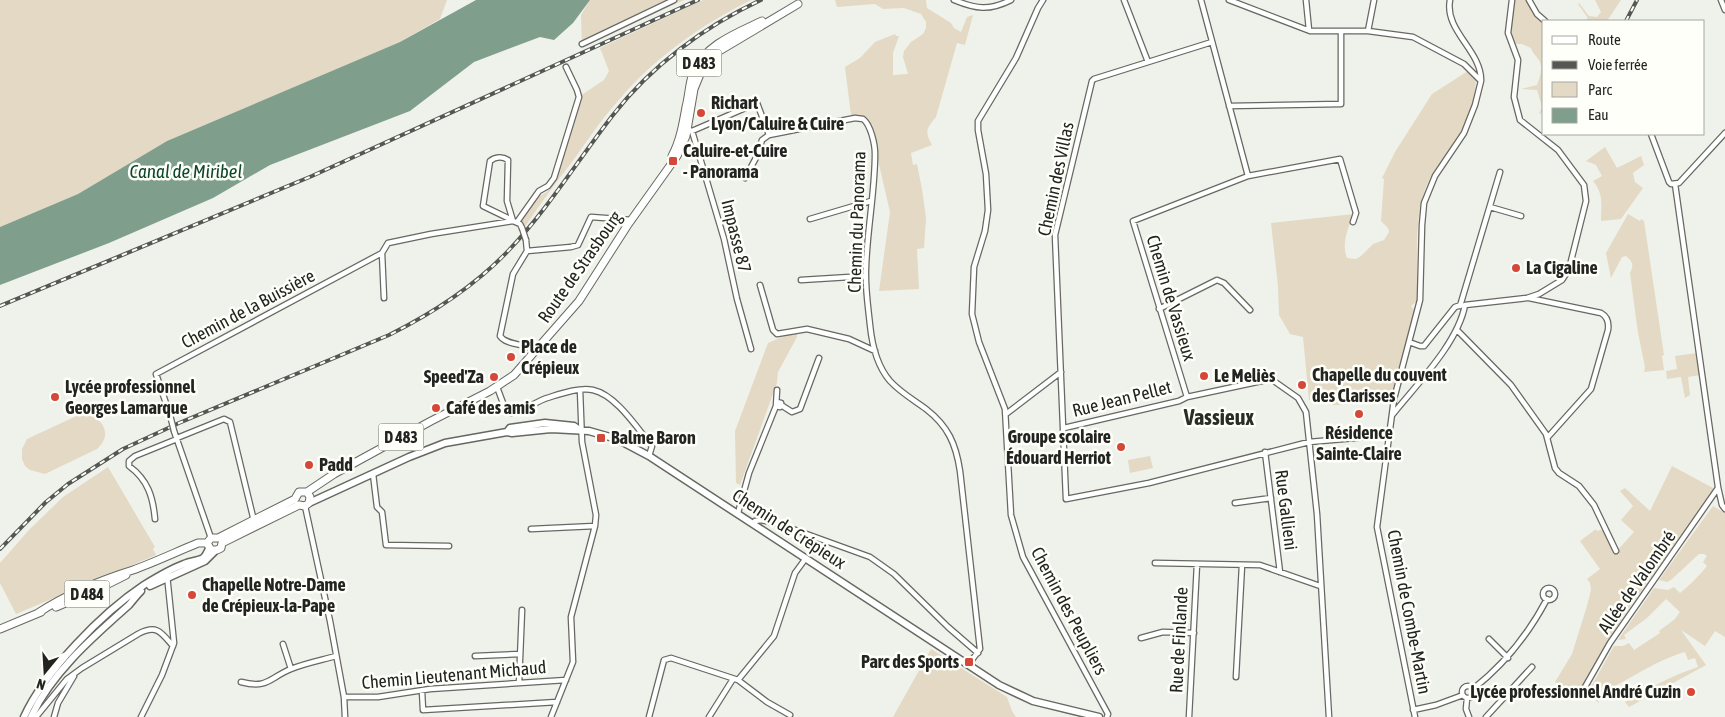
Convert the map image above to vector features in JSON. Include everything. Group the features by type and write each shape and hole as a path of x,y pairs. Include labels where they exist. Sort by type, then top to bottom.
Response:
{"main road":[{"name":"Route de Strasbourg","path":"304,500 334,474 497,387 514,376 579,301 606,257 663,173 677,156 687,129 696,83 706,62 716,53 806,0"},
{"name":"D 483","path":"214,544 254,520 304,500"},
{"name":"D 483","path":"214,544 304,500"},
{"name":"D 484","path":"0,629 110,578 198,543 214,544"}],"street":[{"path":"582,44 674,0"},
{"path":"954,0 969,6 984,8 1001,5 1011,0"},
{"name":"Chemin des Peupliers","path":"1043,0 1016,58 977,125 986,174 988,210 985,231 974,269 972,314 979,342 1006,414 1011,515 1022,554 1108,714 1107,717"},
{"path":"1124,0 1148,62"},
{"path":"1201,0 1248,176 1340,159 1356,213 1353,222"},
{"path":"1229,0 1309,30 1368,31 1416,38 1464,64 1481,81"},
{"path":"1306,0 1309,30"},
{"path":"1368,31 1374,0"},
{"path":"1450,0 1450,13 1457,30 1480,67 1481,81"},
{"path":"1409,342 1424,346 1455,307 1527,298 1539,294 1562,280 1568,271 1586,200 1584,184 1559,150 1520,120 1514,97 1518,60 1508,33 1512,0"},
{"path":"1529,0 1537,15 1544,20"},
{"path":"1229,106 1342,104 1341,32"},
{"name":"Chemin des Villas","path":"1212,42 1092,81 1055,232 1066,499 1149,483 1265,452"},
{"path":"515,221 539,191 548,186 554,178 579,97 566,67"},
{"name":"Chemin de Combe-Martin","path":"1415,717 1377,532 1395,394 1420,300 1424,201 1438,171 1464,133 1475,105 1481,81"},
{"path":"687,129 757,103 769,135 762,140 757,156 745,178"},
{"name":"Chemin du Panorama","path":"769,135 855,118 863,119 868,124 875,152 866,276 870,327 875,351 890,381 940,422 956,448 975,601 980,649 978,653"},
{"path":"1718,140 1725,128"},
{"name":"Impasse 87","path":"687,129 724,239 737,299 751,349"},
{"path":"1651,135 1669,182 1675,184 1679,183 1725,134"},
{"path":"515,221 507,201 508,160 504,157 493,158 490,162 483,206 515,221 522,228 527,251 513,274 500,336 503,340 531,347 536,351"},
{"path":"1392,415 1457,330 1500,172"},
{"name":"Chemin de Vassieux","path":"1187,397 1133,221 1248,176"},
{"path":"1675,184 1718,487 1722,505 1725,509"},
{"path":"810,219 871,201"},
{"path":"1490,207 1521,216"},
{"path":"527,251 578,245 591,217 632,220"},
{"name":"Chemin de la Buissière","path":"214,544 156,374 382,253 388,243 431,234 515,221"},
{"path":"382,253 384,298"},
{"path":"801,280 866,276"},
{"path":"1159,309 1216,280 1224,283 1250,310"},
{"path":"760,285 773,330 777,334 807,329 849,339 875,351"},
{"path":"1527,298 1601,313 1604,314 1608,322 1608,330 1592,387 1548,436"},
{"path":"1457,330 1511,385 1548,436 1555,468 1559,473 1579,486 1594,505 1616,551"},
{"path":"778,404 792,412 800,409 818,358"},
{"path":"1006,414 1061,372"},
{"path":"1187,397 1268,378 1273,379 1298,398 1306,414 1317,514 1329,717"},
{"path":"497,387 506,411 511,413 547,398 580,390 600,392 614,402 652,446 649,456"},
{"path":"551,717 566,680 573,656 571,618 596,526 596,514 580,430 580,390"},
{"path":"738,513 749,473 778,404 777,390"},
{"name":"Rue Jean Pellet","path":"1064,428 1178,401 1187,397"},
{"path":"155,519 150,490 137,472 129,466 129,461 134,456 224,419 230,422 254,520"},
{"name":"Chemin de Crépieux","path":"304,500 321,498 445,443 507,432 551,429 589,430 617,439 649,456 1015,694 1048,705 1099,717"},
{"path":"1265,452 1309,442 1390,435"},
{"name":"Rue Gallieni","path":"1265,452 1280,572"},
{"path":"373,474 377,507 382,512 386,545 449,546"},
{"path":"1718,487 1725,487"},
{"name":"Allée de Valombré","path":"1581,694 1610,642 1651,582 1695,523 1718,487"},
{"path":"1235,503 1271,498"},
{"path":"304,500 344,698 344,717"},
{"path":"753,523 761,520 779,524 870,557 894,574 948,627 978,653 969,664"},
{"path":"531,529 596,526"},
{"path":"24,717 43,684 100,621 132,594 167,574 205,561 214,544"},
{"path":"709,717 735,680 774,636 795,573 806,558"},
{"path":"1155,563 1260,566 1320,586"},
{"name":"Rue de Finlande","path":"1189,717 1197,564"},
{"path":"1236,677 1242,565"},
{"path":"141,717 162,676 175,638 167,574"},
{"path":"31,717 53,681 107,624 140,592 167,574"},
{"path":"1473,689 1508,658 1523,639 1547,599"},
{"path":"519,683 522,610"},
{"path":"36,717 67,679 145,630 159,631 173,646"},
{"path":"1141,638 1163,632 1194,633"},
{"path":"1489,639 1508,658"},
{"path":"283,644 291,669"},
{"path":"475,656 520,654"},
{"path":"241,682 254,685 264,684 291,669 336,656"},
{"path":"649,717 666,658 671,658 735,680 790,715"},
{"path":"1486,717 1532,667"},
{"path":"54,717 58,703 75,673"},
{"name":"Chemin Lieutenant Michaud","path":"344,698 378,697 422,690 566,680"},
{"path":"1469,717 1462,691 1468,686 1473,689"},
{"path":"1414,710 1465,697 1472,697 1473,689"},
{"path":"422,690 423,710 557,702"}],"green space":[{"path":"0,0 447,0 440,19 400,42 167,141 78,194 0,227"},
{"path":"590,0 684,0 582,47 581,15"},
{"path":"703,0 751,0 714,20 679,44 632,85 600,123 521,233 518,230 527,209 552,186 580,96 604,80 609,71 600,48"},
{"path":"835,0 926,0 927,8 951,23 954,28 961,32 967,17 973,15 965,45 957,43 936,117 930,124 927,133 932,145 911,153 913,165 917,164 926,218 924,248 917,249 919,289 879,291 890,212 869,121 863,116 851,115 845,67 860,58 875,42 895,34 899,36 893,53 893,75 908,74 903,57 904,51 911,42 923,34 926,22 921,14 904,8 883,9 875,4 837,7"},
{"path":"1514,0 1526,0 1535,16 1542,22 1542,107 1537,90 1521,89 1537,85 1541,72 1540,62 1531,48 1522,44 1516,44 1511,33"},
{"path":"1595,0 1621,0 1608,20 1585,20 1588,18 1578,4 1589,16 1597,17 1601,12"},
{"path":"1468,71 1476,80 1469,116 1460,135 1429,180 1422,200 1417,243 1417,301 1411,306 1415,311 1391,395 1353,401 1353,404 1334,405 1309,400 1303,337 1290,334 1279,315 1278,286 1271,223 1354,214 1345,242 1347,258 1356,259 1373,244 1384,240 1389,232 1388,228 1381,221 1384,179 1382,178 1395,152 1432,94"},
{"path":"1605,147 1617,168 1641,156 1644,165 1633,173 1635,182 1643,188 1621,219 1601,221 1599,190 1593,181 1602,176 1596,165 1586,161"},
{"path":"1628,214 1640,221 1641,219 1644,221 1664,355 1662,356 1664,370 1644,372 1645,367 1638,333 1630,273 1632,264 1626,256 1622,257 1611,278 1606,253"},
{"path":"793,332 797,333 797,337 778,372 777,383 740,485 736,483 735,431 768,343"},
{"path":"1697,353 1700,375 1688,377 1690,395 1685,398 1681,377 1667,379 1666,371 1677,369 1675,356"},
{"path":"83,413 96,418 104,426 105,437 97,449 45,474 30,470 25,466 22,459 22,449 27,439"},
{"path":"1150,456 1153,468 1130,473 1128,460"},
{"path":"1672,466 1715,489 1626,612 1578,697 1555,682 1572,654 1587,606 1591,590 1587,579 1600,569 1580,541 1596,529 1597,531 1604,529 1615,553 1634,532 1621,520 1633,506 1620,491 1625,488 1650,511"},
{"path":"108,467 155,547 153,549 156,555 16,614 0,583 0,563 29,530 63,497"},
{"path":"1713,506 1725,513 1725,637 1715,631 1705,646 1681,630 1706,665 1629,707 1625,702 1660,683 1698,667 1695,658 1688,660 1685,652 1673,656 1597,695 1599,703 1587,694 1614,646 1623,646 1629,643 1634,650 1660,633 1659,631 1675,619 1680,612 1666,599 1647,618 1624,635 1626,639 1618,640 1654,588 1668,590 1674,587 1680,593 1707,566 1703,562 1707,556 1699,554 1671,580 1667,582 1659,580"},
{"path":"931,649 1007,697 1016,717 893,717"}],"water":[{"name":"Canal de Miribel","path":"476,0 590,0 573,23 554,40 540,37 474,62 410,111 270,165 213,198 109,243 0,285 0,227 78,194 167,141 400,42"}],"railway":[{"path":"0,306 312,176 698,0"},
{"path":"0,549 46,502 68,484 123,449 179,423 389,335 422,318 453,298 509,250 550,201 613,115 644,80 680,49 700,35 740,10 761,0"},
{"path":"1627,20 1637,0"}],"place":[{"name":"Richart Lyon/Caluire & Cuire","path":"701,113"},
{"name":"Caluire-et-Cuire - Panorama","path":"673,161"},
{"name":"La Cigaline","path":"1516,268"},
{"name":"Place de Crépieux","path":"511,357"},
{"name":"Le Meliès","path":"1204,376"},
{"name":"Speed'Za","path":"494,377"},
{"name":"Chapelle du couvent des Clarisses","path":"1302,385"},
{"name":"Lycée professionnel Georges Lamarque","path":"55,397"},
{"name":"Café des amis","path":"436,408"},
{"name":"Résidence Sainte-Claire","path":"1359,414"},
{"name":"Balme Baron","path":"601,438"},
{"name":"Groupe scolaire Édouard Herriot","path":"1121,447"},
{"name":"Padd","path":"309,465"},
{"name":"Chapelle Notre-Dame de Crépieux-la-Pape","path":"192,595"},
{"name":"Parc des Sports","path":"969,662"},
{"name":"Lycée professionnel André Cuzin","path":"1691,692"}],"district":[{"name":"Vassieux","path":"1219,417"}]}
